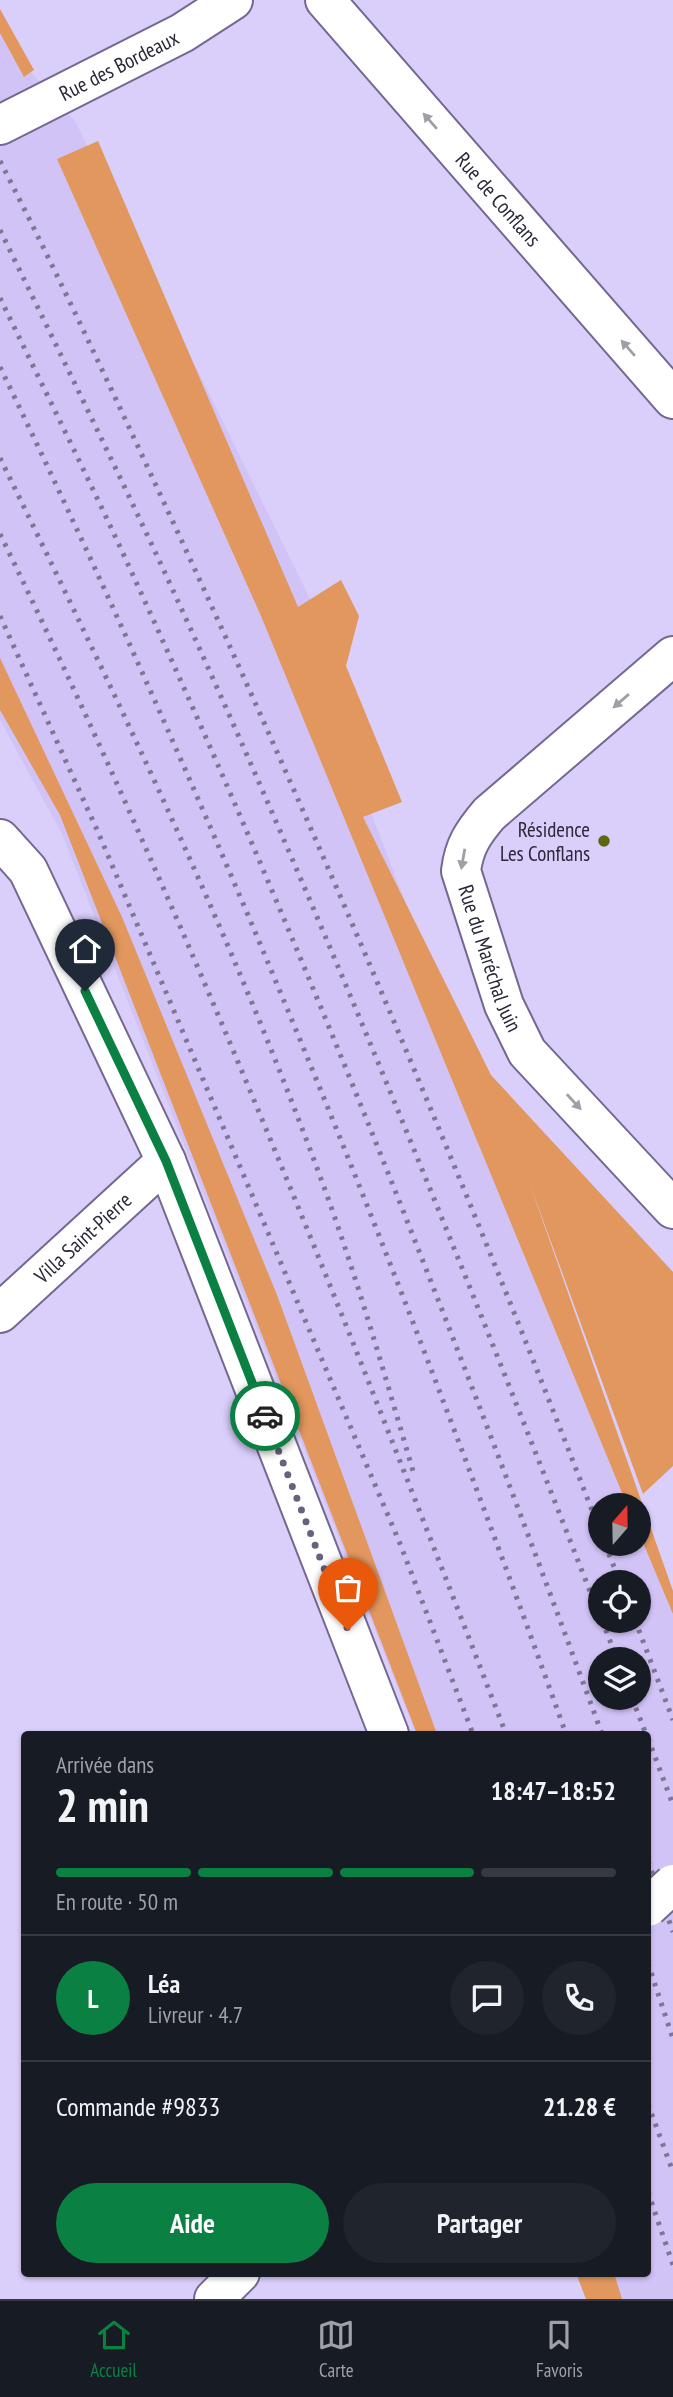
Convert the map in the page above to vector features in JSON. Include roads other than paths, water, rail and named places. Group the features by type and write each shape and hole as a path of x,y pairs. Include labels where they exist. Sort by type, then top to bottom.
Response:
{"street":[{"name":"Rue des Bordeaux","path":"0,125 182,33 233,0"},
{"name":"Rue de Conflans","path":"325,0 673,399"},
{"name":"Rue du Maréchal Juin","path":"673,656 489,814 470,836 463,852 461,871 504,1005 527,1052 673,1209"},
{"path":"0,839 28,870 166,1161 388,1731"},
{"name":"Villa Saint-Pierre","path":"0,1313 166,1161"},
{"path":"651,1904 673,1884"},
{"path":"214,2299 236,2277"}],"railway":[{"path":"0,161 121,410 299,801 454,1164 588,1500"},
{"path":"0,230 171,586 284,841 446,1228 588,1586"},
{"path":"0,298 125,558 266,876 383,1160 495,1446 601,1731"},
{"path":"0,367 156,703 301,1043 438,1387 565,1731"},
{"path":"0,458 172,819 289,1094 336,1222 413,1471"},
{"path":"0,534 137,829 266,1128 388,1430 505,1731"},
{"path":"0,616 98,832 401,1546 472,1731"},
{"path":"610,1556 615,1570"},
{"path":"607,1633 612,1647"},
{"path":"640,1633 673,1720"},
{"path":"637,1710 645,1731"},
{"path":"651,1746 673,1805"},
{"path":"651,1870 673,1932"},
{"path":"651,1972 673,2039"},
{"path":"651,2112 673,2172"},
{"path":"651,2201 673,2265"}],"place":[{"name":"Résidence Les Conflans","path":"604,841"}]}
